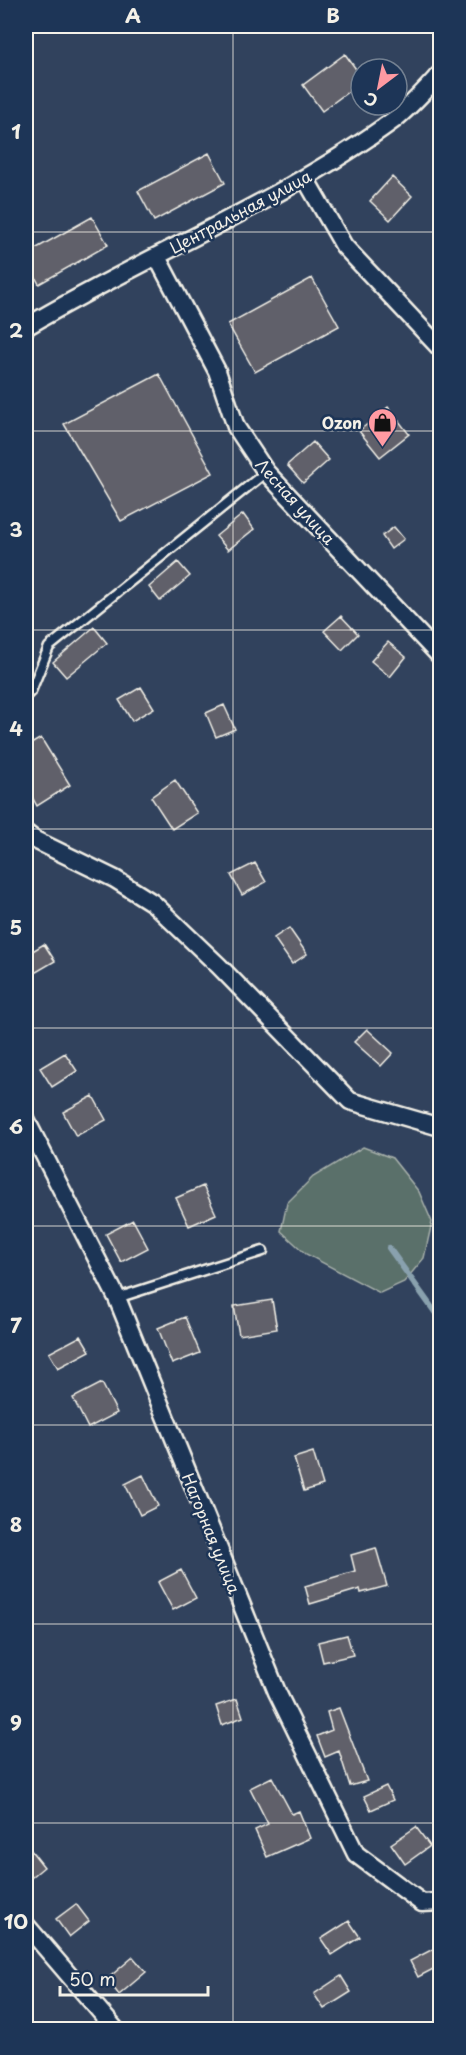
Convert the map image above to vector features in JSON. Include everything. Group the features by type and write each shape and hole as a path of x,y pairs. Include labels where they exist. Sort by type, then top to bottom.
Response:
{"street":[{"name":"Центральная улица","path":"26,327 86,291 157,257 305,178 396,118 441,74"},
{"path":"305,178 344,246 441,348"},
{"name":"Лесная улица","path":"157,257 217,371 236,427 266,472 441,656"},
{"path":"26,833 35,840 114,879 153,903 219,966 350,1101 441,1127"},
{"name":"Нагорная улица","path":"26,1120 117,1299 278,1692 356,1854 422,1903 441,1902"},
{"path":"26,1925 116,2030"}],"lane":[{"path":"26,696 31,692 49,647 266,472"},
{"path":"117,1299 263,1251"}],"green space":[{"path":"363,1147 392,1158 419,1192 432,1222 424,1258 404,1282 380,1293 306,1254 281,1231 287,1203 313,1177"}],"building":[{"path":"345,54 349,60 349,91 322,111 303,85"},
{"path":"209,153 225,183 154,221 138,191"},
{"path":"392,177 412,196 390,220 370,201"},
{"path":"92,217 108,245 39,284 26,260 26,254"},
{"path":"312,278 339,326 255,372 228,324"},
{"path":"159,374 213,473 121,521 64,424"},
{"path":"388,407 409,434 380,457 359,431"},
{"path":"313,442 329,460 303,483 287,465"},
{"path":"243,514 254,529 228,550 216,536"},
{"path":"394,527 404,539 391,549 382,536"},
{"path":"178,562 190,576 160,601 149,587"},
{"path":"341,616 358,634 342,650 324,631"},
{"path":"94,627 107,643 66,677 53,662"},
{"path":"388,642 406,657 390,677 371,661"},
{"path":"141,687 154,708 132,721 119,700"},
{"path":"224,705 235,729 216,737 206,713"},
{"path":"41,738 70,785 37,806 26,786 26,747"},
{"path":"175,780 197,813 172,829 151,797"},
{"path":"255,863 266,882 242,895 231,875"},
{"path":"289,928 307,954 292,964 274,938"},
{"path":"44,944 55,961 26,978 26,955"},
{"path":"367,1029 393,1053 381,1066 354,1042"},
{"path":"65,1053 77,1071 52,1087 40,1068"},
{"path":"93,1096 106,1120 76,1136 63,1112"},
{"path":"203,1186 216,1214 189,1226 176,1198"},
{"path":"133,1220 148,1248 121,1262 106,1234"},
{"path":"272,1300 277,1329 239,1335 234,1306"},
{"path":"185,1317 200,1353 172,1364 158,1328"},
{"path":"81,1336 90,1351 58,1368 49,1353"},
{"path":"102,1383 117,1413 88,1428 73,1398"},
{"path":"313,1452 323,1485 304,1491 294,1458"},
{"path":"143,1475 158,1506 140,1515 125,1484"},
{"path":"376,1548 387,1586 361,1593 360,1589 310,1604 305,1586 355,1571 351,1555"},
{"path":"181,1570 196,1598 173,1610 158,1582"},
{"path":"347,1635 353,1655 323,1662 318,1642"},
{"path":"237,1699 243,1717 222,1725 216,1706"},
{"path":"339,1708 367,1781 350,1786 339,1751 325,1757 317,1736 332,1730 327,1712"},
{"path":"272,1777 292,1814 299,1811 310,1838 267,1857 255,1830 268,1824 250,1788"},
{"path":"386,1786 393,1800 371,1810 364,1796"},
{"path":"416,1827 430,1846 405,1864 391,1844"},
{"path":"26,1844 44,1867 26,1882"},
{"path":"76,1904 89,1921 69,1937 56,1919"},
{"path":"349,1921 360,1937 332,1955 321,1939"},
{"path":"433,1949 441,1965 418,1977 410,1961"},
{"path":"133,1957 146,1972 119,1995 107,1979"},
{"path":"341,1976 351,1992 324,2009 314,1994"}],"waterway":[{"path":"389,1248 440,1319"}],"place":[{"name":"Ozon","path":"383,448"}]}
